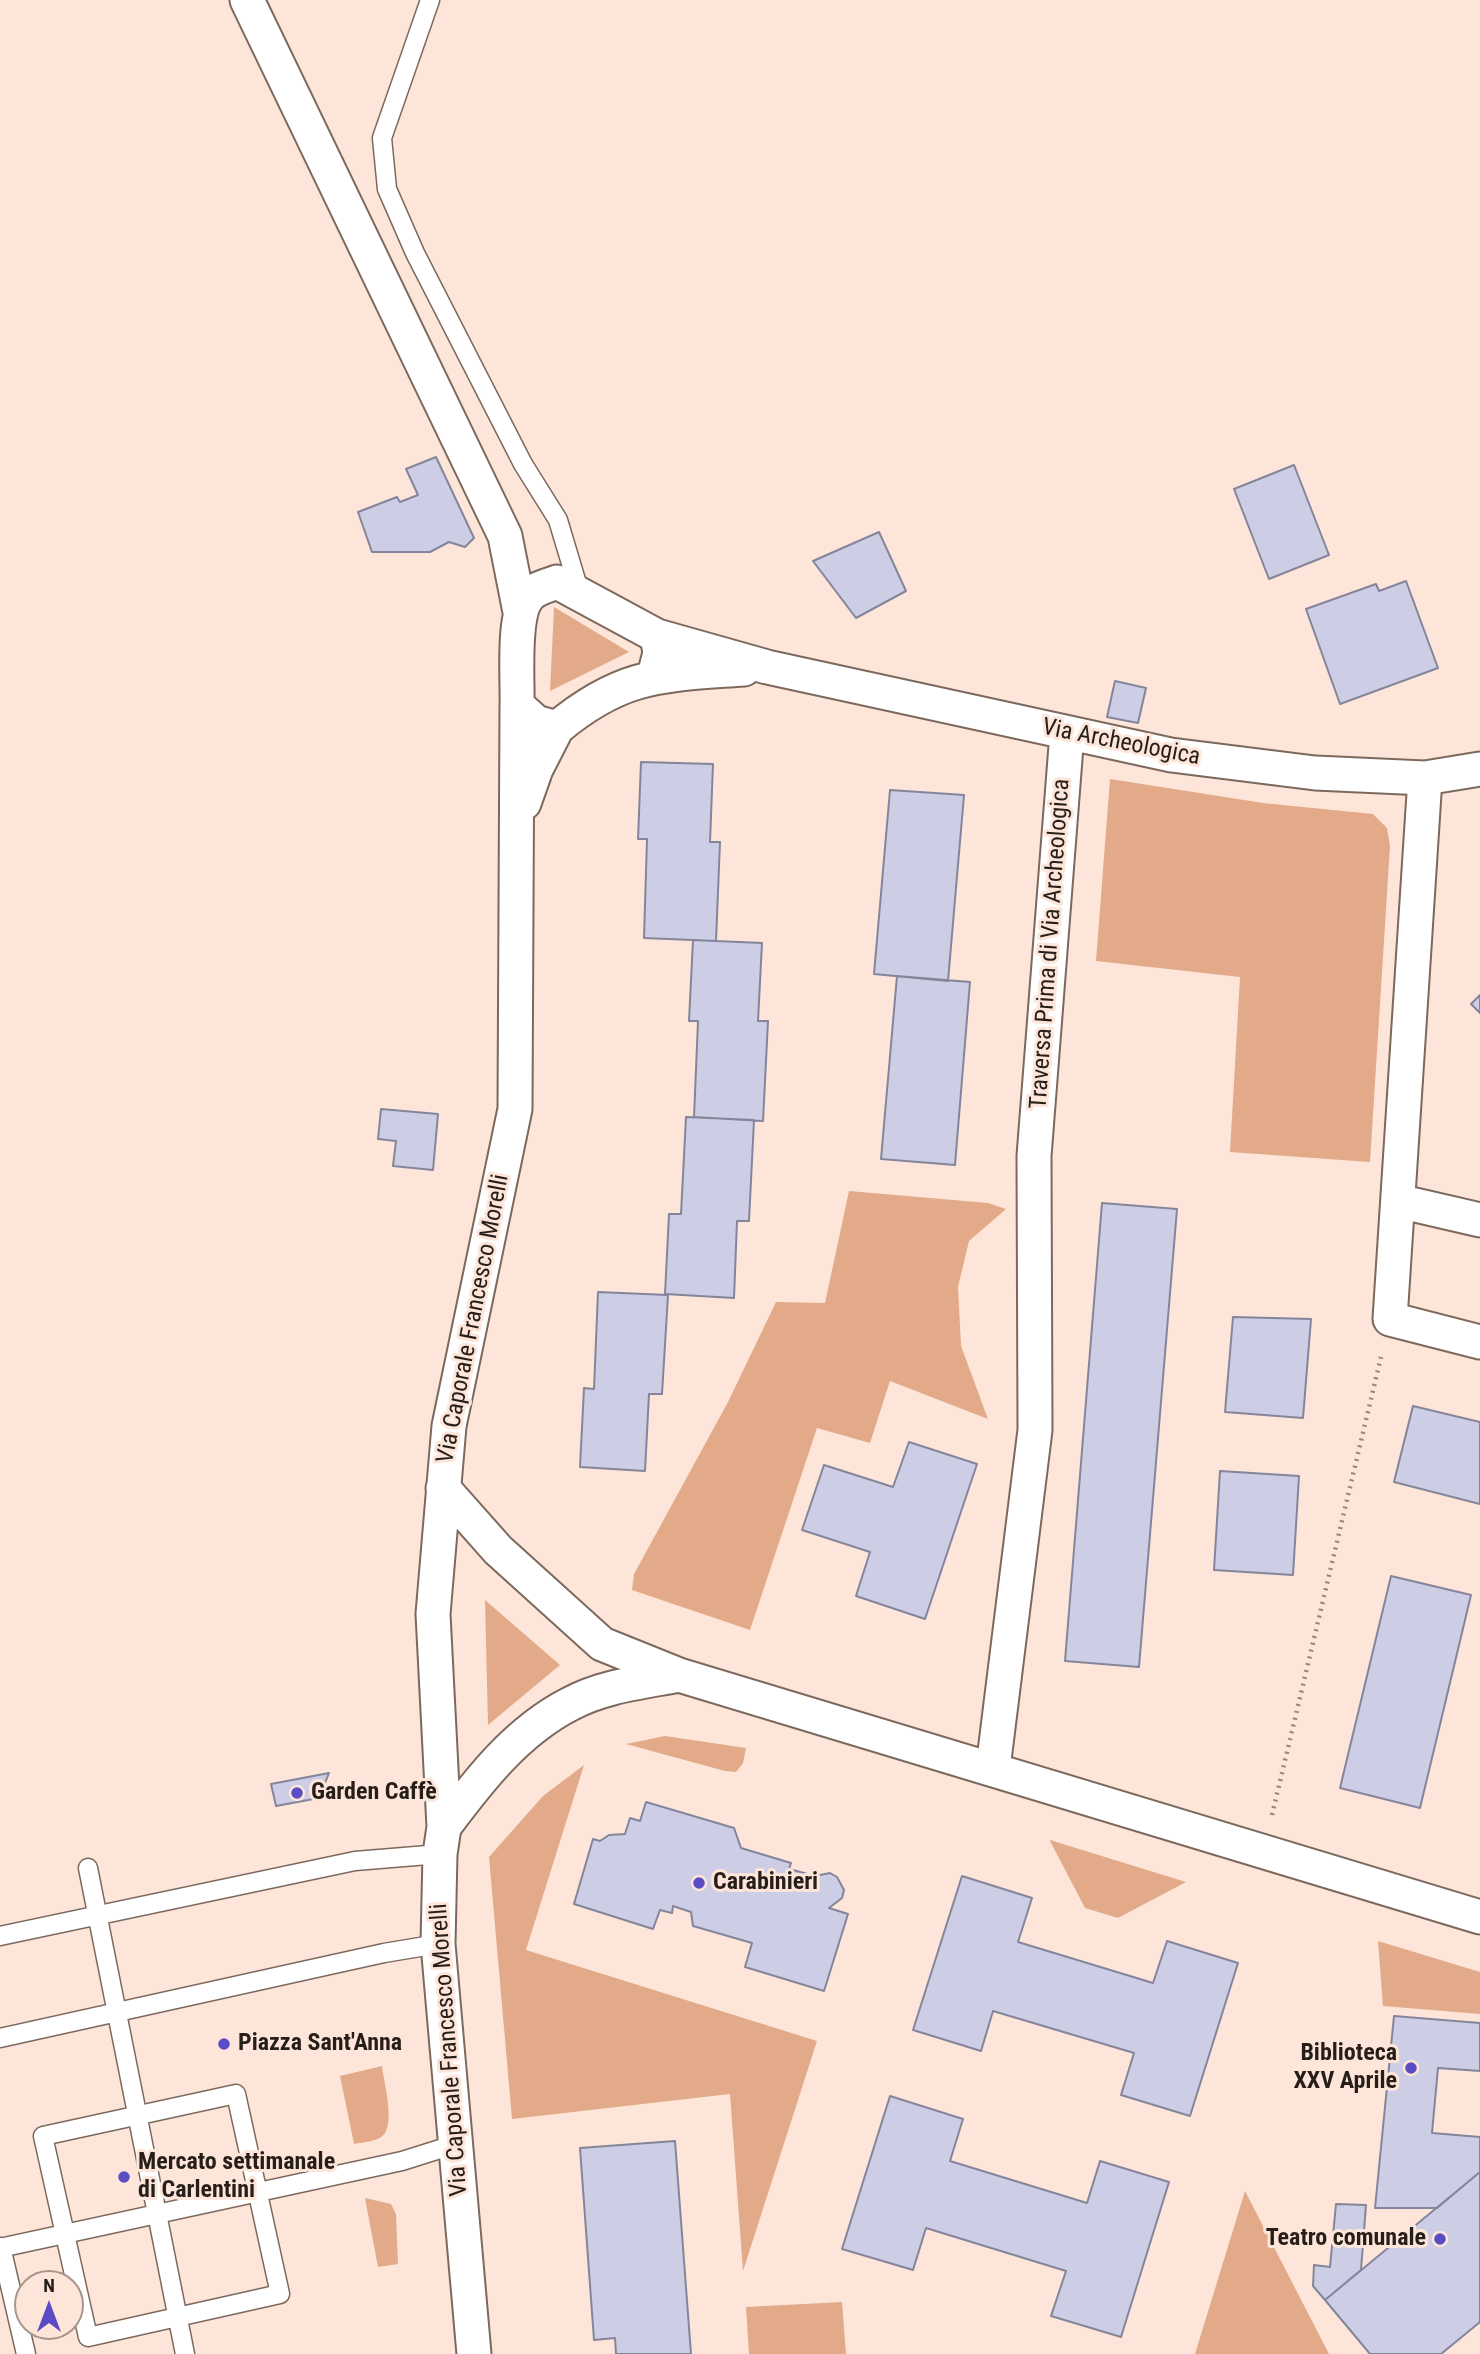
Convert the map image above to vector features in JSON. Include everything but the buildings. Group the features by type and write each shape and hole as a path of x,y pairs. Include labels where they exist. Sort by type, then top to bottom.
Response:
{"street":[{"path":"247,0 505,536 569,590 657,636 767,667"},
{"name":"Via Caporale Francesco Morelli","path":"474,2354 439,1944 442,1840 433,1614 449,1426 515,1109 520,612 505,536"},
{"path":"520,612 528,597 537,590 569,590"},
{"path":"654,676 660,653 657,636"},
{"path":"516,829 536,769 557,727 622,685 654,676 767,667"},
{"name":"Via Archeologica","path":"767,667 1171,755 1315,773 1425,778 1480,769"},
{"path":"517,705 536,722 557,727"},
{"name":"Traversa Prima di Via Archeologica","path":"993,1768 1035,1430 1034,1156 1068,733"},
{"path":"1425,778 1390,1319 1480,1342"},
{"path":"1398,1201 1480,1220"},
{"path":"443,1488 498,1550 602,1644 679,1675 1480,1917"},
{"path":"442,1840 477,1783 524,1735 570,1703 613,1688 679,1675"}],"lane":[{"path":"430,0 383,138 387,189 415,253 517,451 558,520 569,590"},
{"path":"0,1936 442,1840"},
{"path":"88,1868 186,2354"},
{"path":"0,2038 384,1953 439,1944"},
{"path":"236,2094 280,2294 88,2337 43,2136 137,2115 236,2094"},
{"path":"26,2354 1,2247 402,2161 456,2144"}],"path":[{"path":"1263,1850 1390,1319"}],"shaded area":[{"path":"554,607 629,652 550,691"},
{"path":"1110,779 1263,803 1373,814 1387,828 1390,846 1370,1162 1230,1152 1240,977 1096,961"},
{"path":"849,1191 988,1203 1006,1209 969,1241 958,1287 961,1346 988,1419 890,1381 870,1443 817,1428 750,1630 632,1590 634,1574 728,1402 776,1302 825,1303"},
{"path":"485,1600 560,1665 488,1725"},
{"path":"665,1736 746,1748 743,1763 736,1772 725,1771 626,1744"},
{"path":"584,1765 526,1950 817,2041 743,2271 730,2094 512,2119 489,1857 543,1796"},
{"path":"1050,1840 1186,1882 1118,1918 1085,1908"},
{"path":"1378,1941 1480,1972 1480,2014 1383,2006"},
{"path":"382,2066 389,2110 388,2126 379,2138 354,2144 340,2076"},
{"path":"1245,2191 1329,2354 1195,2354"},
{"path":"365,2198 391,2204 396,2214 398,2264 378,2267"},
{"path":"842,2302 846,2354 749,2354 746,2307"}],"place":[{"name":"Garden Caffè","path":"297,1793"},
{"name":"Carabinieri","path":"699,1883"},
{"name":"Piazza Sant'Anna","path":"224,2044"},
{"name":"Biblioteca XXV Aprile","path":"1411,2068"},
{"name":"Mercato settimanale di Carlentini","path":"124,2177"},
{"name":"Teatro comunale","path":"1440,2239"}]}
